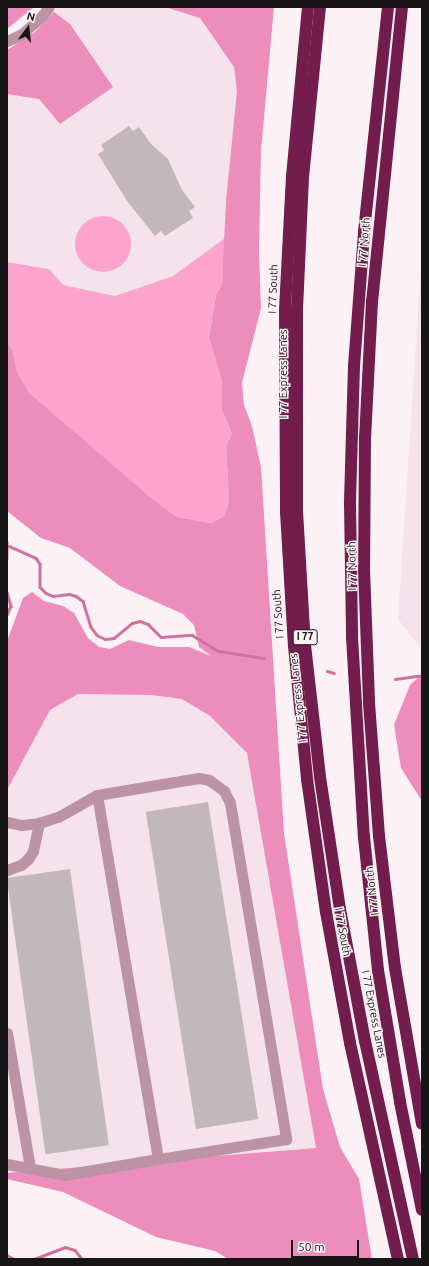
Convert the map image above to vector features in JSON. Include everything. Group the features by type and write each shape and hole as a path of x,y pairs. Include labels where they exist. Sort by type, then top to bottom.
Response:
{"highway":[{"name":"I 77 South","path":"308,7 292,176 285,318 286,504 294,646 307,779 329,926 352,1051 398,1259"},
{"name":"I 77 Express Lanes","path":"320,7 303,177 297,311 297,511 305,645 319,770 340,909 366,1048 413,1259"},
{"name":"I 77 Express Lanes","path":"388,7 364,226 354,366 350,504 352,637 361,808 375,941 388,1036 422,1210"},
{"name":"I 77 North","path":"402,7 372,308 365,437 364,570 369,703 379,836 395,968 422,1124"}],"street":[{"path":"7,41 22,34 42,16 49,7"},
{"path":"7,822 21,824 39,823 58,817 97,795 199,778 216,784 224,791 230,803 286,1140 64,1175 30,1167 15,1167 7,1164"},
{"path":"97,795 158,1159"},
{"path":"7,870 21,865 28,859 33,851 39,823"},
{"path":"7,1033 30,1167"}],"shaded area":[{"path":"7,7 34,7 7,29"},
{"path":"58,7 247,7 226,201 225,238 173,276 115,296 63,285 49,269 7,262 7,50 35,32"},
{"path":"165,7 274,7 261,151 259,251 261,308 242,383 244,405 252,426 261,467 284,833 323,1089 340,1147 359,1179 372,1259 228,1259 215,1251 156,1237 63,1192 7,1179 7,1173 316,1148 247,753 210,716 182,699 151,695 78,694 50,710 7,790 7,641 23,598 32,592 44,601 63,606 74,613 88,638 99,647 110,649 129,640 158,647 189,647 211,656 199,647 194,625 183,614 120,586 70,548 41,538 7,511 7,343 13,351 17,372 29,393 149,496 177,517 211,523 224,516 229,501 226,446 232,434 222,410 222,382 209,337 216,295 222,284 226,201 237,91 234,67 200,18"},
{"path":"54,12 70,24 113,87 60,124 39,99 7,94 7,50 35,32"},
{"path":"103,216 114,218 123,224 129,233 131,244 129,255 123,264 114,270 103,272 92,270 83,264 77,255 75,244 77,233 83,224 92,218"},
{"path":"225,238 222,284 216,295 209,337 222,382 222,410 232,434 226,446 229,501 224,516 211,523 177,517 149,496 28,393 17,372 13,351 7,343 7,262 49,269 63,285 115,296 173,276"},
{"path":"422,250 422,650 398,619"},
{"path":"422,674 422,801 401,768 394,725 410,685"},
{"path":"78,694 151,695 182,699 210,716 247,753 316,1148 7,1173 7,790 50,710"}],"building":[{"path":"129,126 133,131 139,127 151,144 168,159 182,190 195,207 189,211 193,218 165,236 161,231 155,236 127,201 98,154 104,150 101,145"},
{"path":"208,802 258,1119 196,1129 146,812"},
{"path":"70,869 109,1145 45,1154 7,878"}],"waterway":[{"path":"7,542 7,558"},
{"path":"9,546 36,558 40,564 40,587 46,593 53,596 69,594 76,596 83,601 91,627 97,635 105,639 114,638 132,623 140,621 148,624 161,637 192,635 219,651 263,658"},
{"path":"7,592 11,606 7,615"},
{"path":"327,671 334,673"},
{"path":"395,679 422,675"},
{"path":"34,1259 65,1247 75,1250 82,1259"},
{"path":"7,1255 14,1259"}]}
